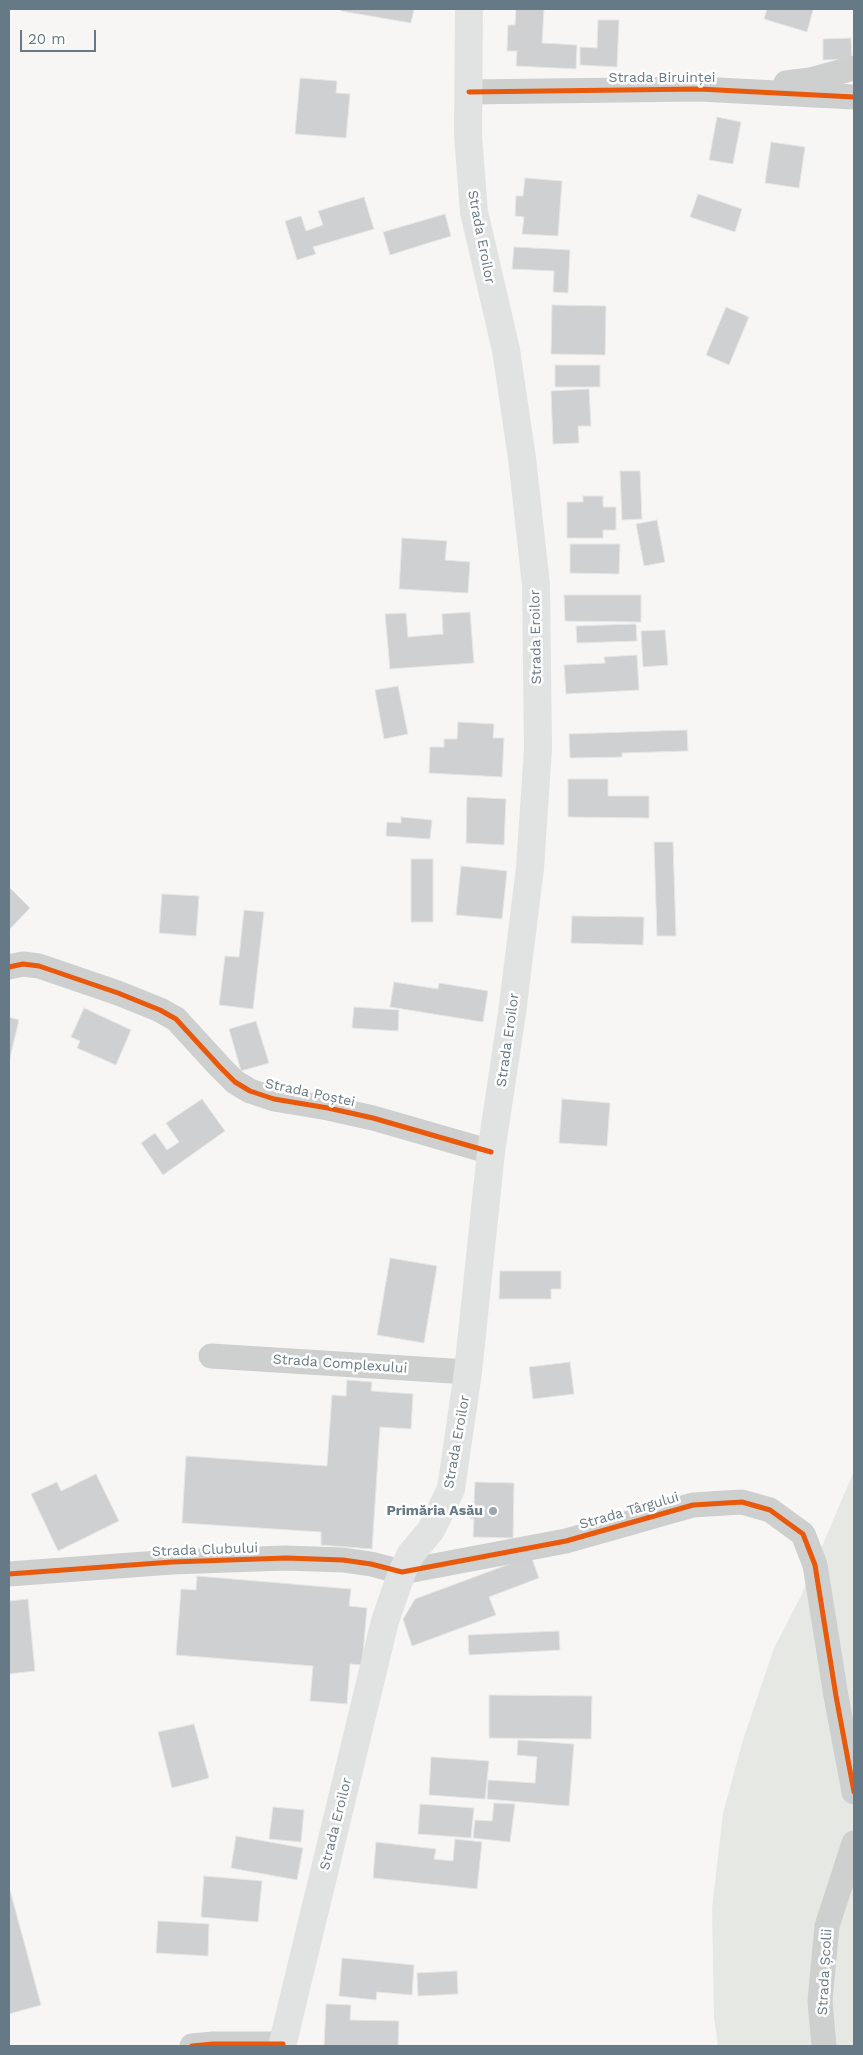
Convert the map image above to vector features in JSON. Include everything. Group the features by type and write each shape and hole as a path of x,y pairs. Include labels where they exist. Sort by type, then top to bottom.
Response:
{"main road":[{"name":"Strada Eroilor","path":"282,2045 385,1621 410,1554 430,1530 452,1489 468,1372 491,1152 524,924 535,816 538,749 536,595 523,466 506,350 474,212 468,136 469,9"}],"street":[{"name":"Strada Biruinței","path":"739,90 810,80 854,68"},
{"name":"Strada Biruinței","path":"469,92 699,89 854,97"},
{"name":"Strada Poștei","path":"9,966 23,964 39,966 118,993 160,1010 176,1019 220,1068 235,1082 250,1092 274,1099 373,1118 491,1152"},
{"name":"Strada Complexului","path":"211,1356 468,1372"},
{"name":"Strada Târgului","path":"402,1572 566,1541 693,1505 742,1502 770,1510 803,1534 815,1565 854,1792"},
{"name":"Strada Clubului","path":"9,1574 172,1562 286,1558 343,1560 371,1564 402,1572"},
{"name":"Strada Școlii","path":"824,2046 820,2001 827,1926 854,1843"},
{"path":"192,2046 213,2044 282,2045"}],"shaded area":[{"path":"854,1471 854,2046 718,2046 714,2017 712,1908 723,1813 743,1740 774,1648 801,1596"}],"building":[{"path":"342,9 414,9 411,23 341,11"},
{"path":"516,9 544,9 542,43 577,45 576,69 516,66 517,51 507,51 508,25 515,25"},
{"path":"767,9 813,10 807,32 764,19"},
{"path":"598,20 619,20 617,67 580,65 580,47 597,48"},
{"path":"851,38 852,59 823,60 823,39"},
{"path":"300,78 337,81 336,93 350,94 346,138 295,134"},
{"path":"717,117 741,122 733,164 709,160"},
{"path":"771,142 805,147 799,188 765,183"},
{"path":"525,178 562,181 558,236 522,234 524,217 515,216 516,196 523,196"},
{"path":"698,194 742,209 735,232 690,217"},
{"path":"364,197 374,229 313,247 316,254 297,260 285,221 301,216 306,231 323,225 318,211"},
{"path":"445,214 451,236 390,255 383,232"},
{"path":"514,247 570,250 568,293 553,292 554,271 512,269"},
{"path":"552,305 606,306 605,355 551,354"},
{"path":"726,307 749,317 729,365 706,355"},
{"path":"555,365 600,365 600,387 555,387"},
{"path":"589,389 591,426 578,426 579,443 553,444 551,391"},
{"path":"620,471 640,471 642,519 622,520"},
{"path":"583,496 603,496 603,507 616,507 616,530 603,530 603,538 567,538 567,502 583,502"},
{"path":"657,520 665,562 644,566 636,524"},
{"path":"402,538 447,541 445,560 470,562 468,593 399,589"},
{"path":"570,544 620,544 619,574 570,573"},
{"path":"564,595 641,595 641,622 565,621"},
{"path":"470,612 474,663 390,669 385,614 406,613 408,637 443,634 442,614"},
{"path":"636,624 637,641 577,643 576,626"},
{"path":"665,630 668,665 643,667 641,631"},
{"path":"637,655 639,690 566,694 564,665 605,663 604,657"},
{"path":"398,686 408,734 384,739 375,690"},
{"path":"458,722 494,724 493,738 504,738 502,777 429,773 430,747 444,747 444,739 457,739"},
{"path":"687,730 688,751 622,753 622,757 570,758 569,734"},
{"path":"568,779 608,779 608,796 649,796 649,818 568,817"},
{"path":"467,797 506,799 504,845 466,843"},
{"path":"401,817 432,820 430,839 386,836 387,822 401,823"},
{"path":"654,842 673,842 676,936 657,936"},
{"path":"411,859 433,859 433,922 411,922"},
{"path":"461,866 507,871 502,919 456,915"},
{"path":"9,887 30,908 9,930"},
{"path":"162,894 199,896 196,936 159,933"},
{"path":"244,910 264,912 253,1009 219,1005 225,956 239,957"},
{"path":"572,916 644,917 643,945 571,943"},
{"path":"394,982 438,989 439,983 488,991 483,1022 390,1007"},
{"path":"354,1007 399,1010 398,1031 352,1028"},
{"path":"84,1008 131,1030 116,1065 77,1048 80,1041 71,1037"},
{"path":"9,1017 19,1020 9,1062"},
{"path":"256,1021 269,1063 241,1071 229,1029"},
{"path":"202,1099 225,1131 163,1175 141,1143 155,1133 167,1150 179,1142 166,1123"},
{"path":"562,1099 610,1103 607,1146 559,1143"},
{"path":"390,1258 437,1266 424,1343 377,1335"},
{"path":"500,1271 561,1271 561,1289 551,1289 551,1299 499,1299"},
{"path":"570,1362 574,1394 533,1399 529,1367"},
{"path":"347,1380 372,1382 371,1391 413,1394 411,1429 380,1427 372,1549 321,1545 321,1532 182,1523 186,1456 327,1466 332,1395 346,1396"},
{"path":"96,1474 119,1521 58,1551 31,1494 57,1482 61,1491"},
{"path":"475,1482 514,1483 513,1538 473,1537 474,1519 470,1519 470,1503 474,1503"},
{"path":"531,1556 539,1578 489,1597 496,1615 412,1646 403,1619 415,1599"},
{"path":"197,1576 351,1589 349,1606 367,1608 362,1665 350,1664 347,1704 310,1701 313,1666 176,1655 181,1589 196,1590"},
{"path":"28,1599 35,1671 9,1674 9,1601"},
{"path":"559,1631 560,1650 469,1655 468,1635"},
{"path":"489,1695 592,1696 591,1739 489,1738"},
{"path":"194,1724 209,1778 172,1788 158,1732"},
{"path":"518,1740 574,1744 569,1806 487,1799 488,1780 535,1783 537,1757 517,1755"},
{"path":"431,1757 489,1761 485,1799 429,1795"},
{"path":"494,1803 515,1804 510,1842 473,1838 475,1820 492,1821"},
{"path":"420,1804 474,1808 471,1838 418,1834"},
{"path":"273,1807 304,1810 301,1842 269,1839"},
{"path":"236,1836 303,1848 297,1880 231,1868"},
{"path":"455,1839 482,1842 477,1889 373,1878 376,1842 436,1849 434,1859 453,1861"},
{"path":"204,1876 262,1881 258,1922 201,1917"},
{"path":"9,1890 41,2005 9,2014"},
{"path":"158,1921 209,1924 208,1956 156,1953"},
{"path":"342,1958 414,1965 412,1995 377,1992 376,2000 339,1996"},
{"path":"457,1971 458,1994 418,1996 417,1973"},
{"path":"326,2004 351,2005 350,2020 399,2021 398,2046 324,2046"}],"cycle path":[{"path":"469,92 699,89 854,97"},
{"path":"9,967 23,964 39,966 118,993 160,1010 176,1019 235,1082 250,1091 274,1099 373,1118 491,1152"},
{"path":"9,1574 172,1562 286,1558 343,1560 371,1564 402,1572 566,1541 693,1505 742,1502 770,1510 803,1534 815,1565 854,1792"},
{"path":"192,2046 213,2044 283,2044"}],"place":[{"name":"Primăria Asău","path":"493,1511"}]}
